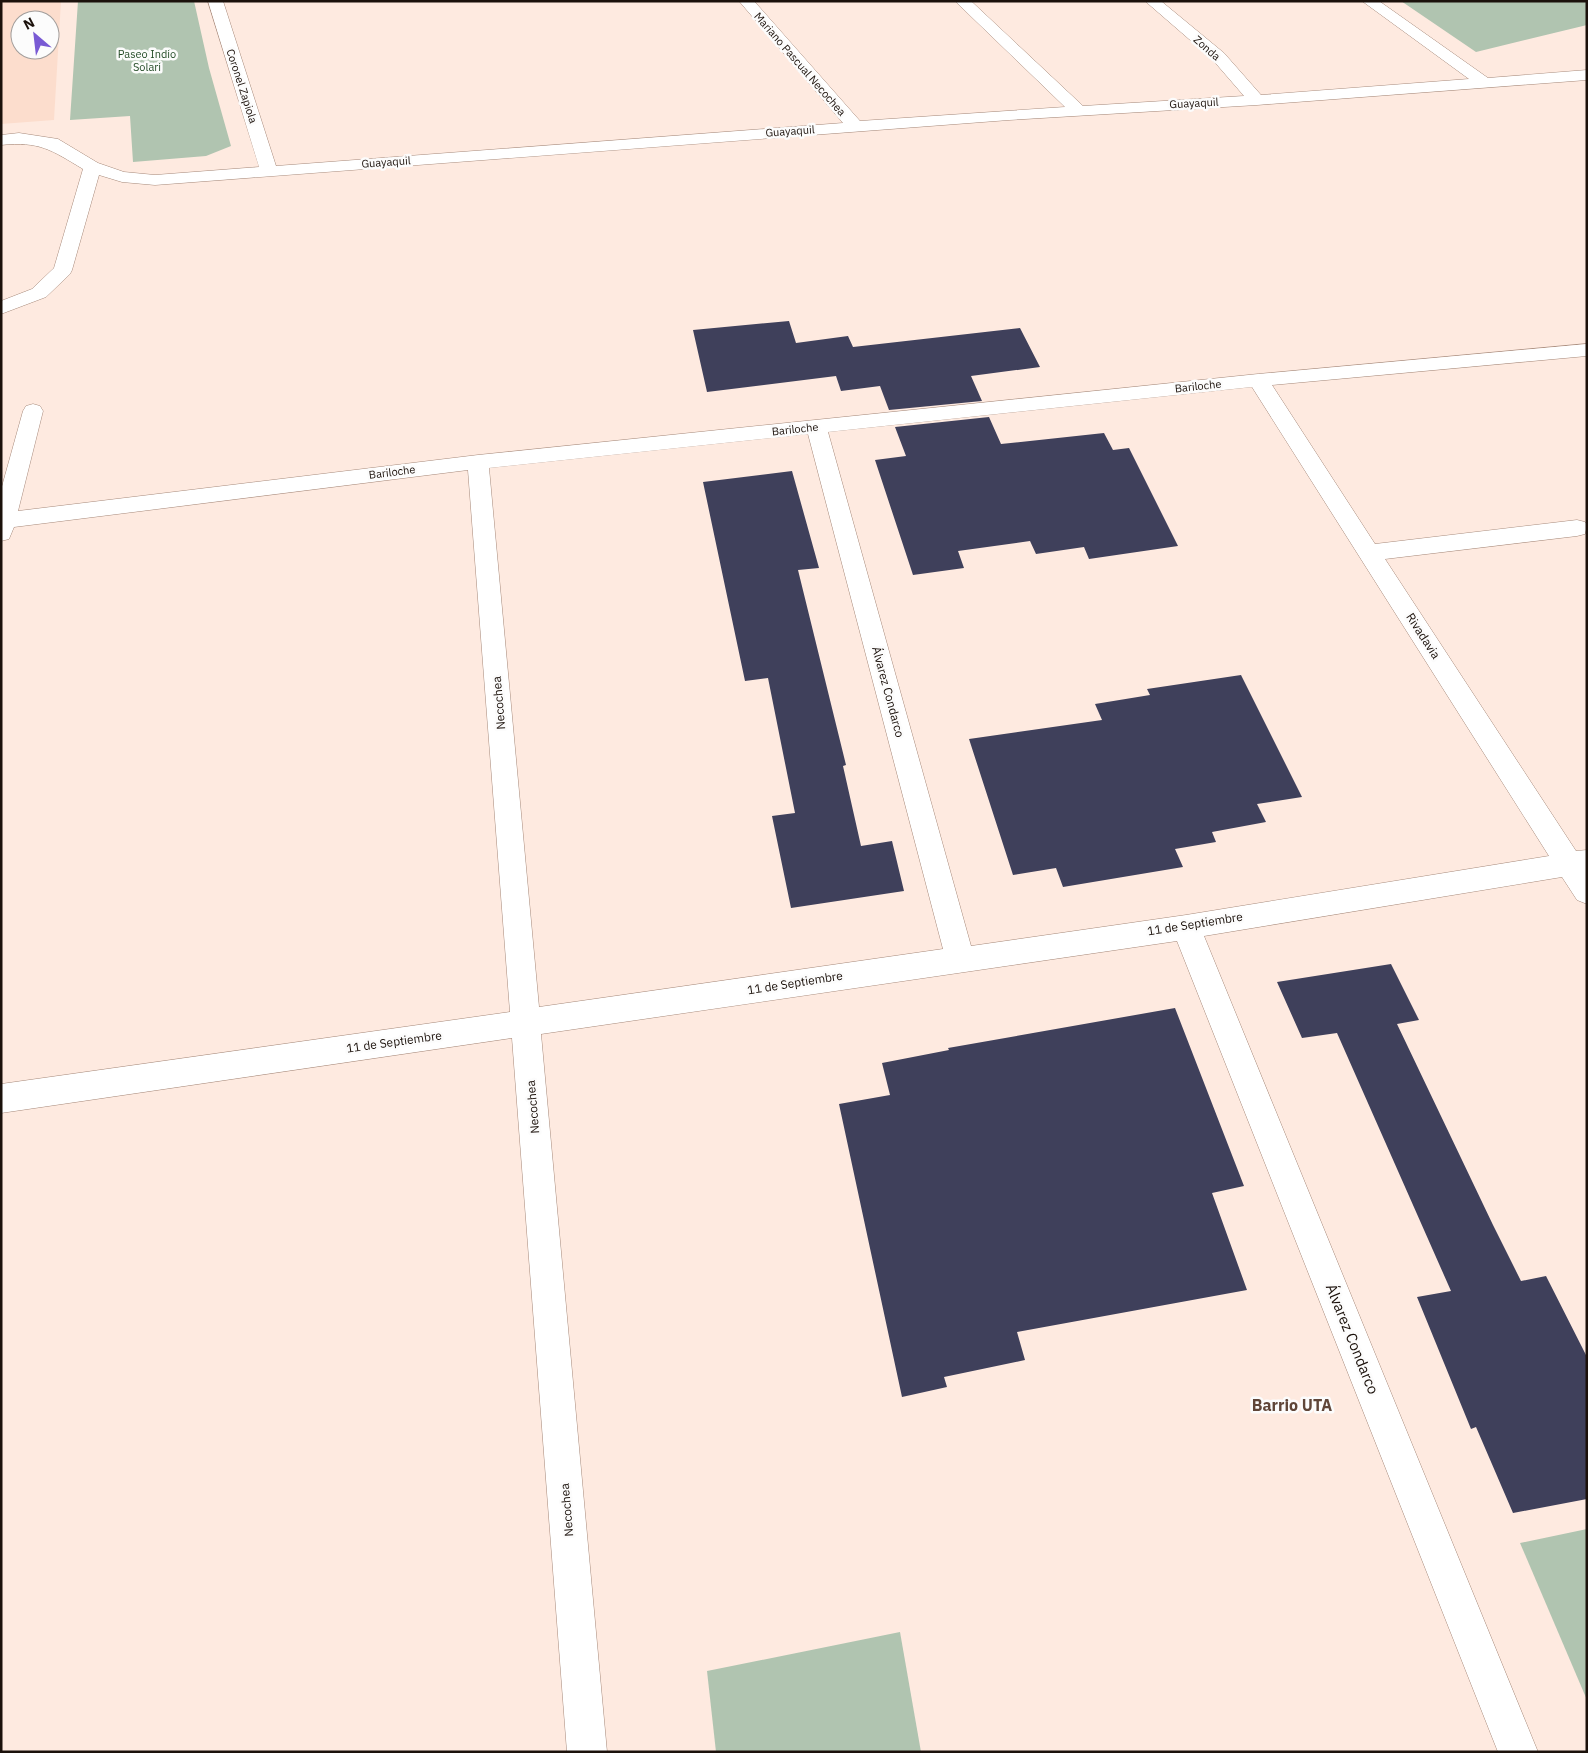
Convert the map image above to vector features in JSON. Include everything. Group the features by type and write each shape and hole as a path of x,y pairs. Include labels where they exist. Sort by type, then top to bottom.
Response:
{"street":[{"name":"Coronel Zapiola","path":"215,1 268,171"},
{"name":"Mariano Pascual Necochea","path":"746,1 855,126"},
{"path":"962,1 1078,110"},
{"name":"Zonda","path":"1152,1 1218,56 1257,100"},
{"path":"1369,1 1484,82"},
{"name":"Guayaquil","path":"1,140 19,138 52,143 92,167 122,177 155,180 855,126 1078,110 1257,100 1587,74"},
{"path":"1,308 39,293 63,270 92,167"},
{"name":"Bariloche","path":"3,526 478,462 1258,380 1587,350"},
{"name":"Rivadavia","path":"1258,380 1370,553 1578,862 1587,892"},
{"path":"3,526 32,411"},
{"name":"Álvarez Condarco","path":"816,426 960,958"},
{"name":"Necochea","path":"478,462 587,1752"},
{"path":"1370,553 1577,528"},
{"name":"11 de Septiembre","path":"1,1099 960,958 1186,927 1578,862"},
{"name":"Álvarez Condarco","path":"1186,927 1518,1752"}],"shaded area":[{"path":"1,1 61,1 60,18 60,10 10,10 10,60 58,60 54,120 1,124"}],"green space":[{"name":"Paseo Indio Solari","path":"78,1 194,1 209,68 231,146 206,156 133,162 130,116 70,120"},
{"path":"1401,1 1587,1 1587,25 1476,52"},
{"path":"1587,1529 1587,1700 1520,1543"},
{"path":"900,1632 921,1752 716,1752 707,1671"}],"building":[{"path":"789,321 796,343 848,336 853,347 1020,328 1040,367 971,376 982,401 889,410 880,386 841,391 836,376 707,392 693,330"},
{"path":"989,417 1001,444 1104,433 1113,450 1129,448 1178,546 1089,559 1084,547 1036,554 1030,541 958,551 964,568 913,575 875,460 906,456 895,427"},
{"path":"792,471 819,568 798,570 846,765 843,766 861,846 892,841 904,891 791,908 772,816 795,813 768,678 745,681 703,482"},
{"path":"1241,675 1302,797 1257,804 1266,822 1212,832 1216,842 1175,849 1183,867 1063,887 1056,868 1013,875 969,739 1102,720 1095,704 1150,695 1147,689"},
{"path":"1391,964 1419,1020 1397,1024 1493,1225 1521,1281 1546,1276 1587,1357 1587,1499 1513,1513 1476,1427 1471,1429 1417,1297 1451,1291 1337,1033 1302,1038 1277,982"},
{"path":"1175,1008 1244,1186 1212,1193 1247,1290 1017,1332 1025,1360 944,1377 947,1387 902,1397 839,1104 890,1095 882,1063 949,1050 948,1048"}],"district":[{"name":"Barrio UTA","path":"1292,1405"}]}
